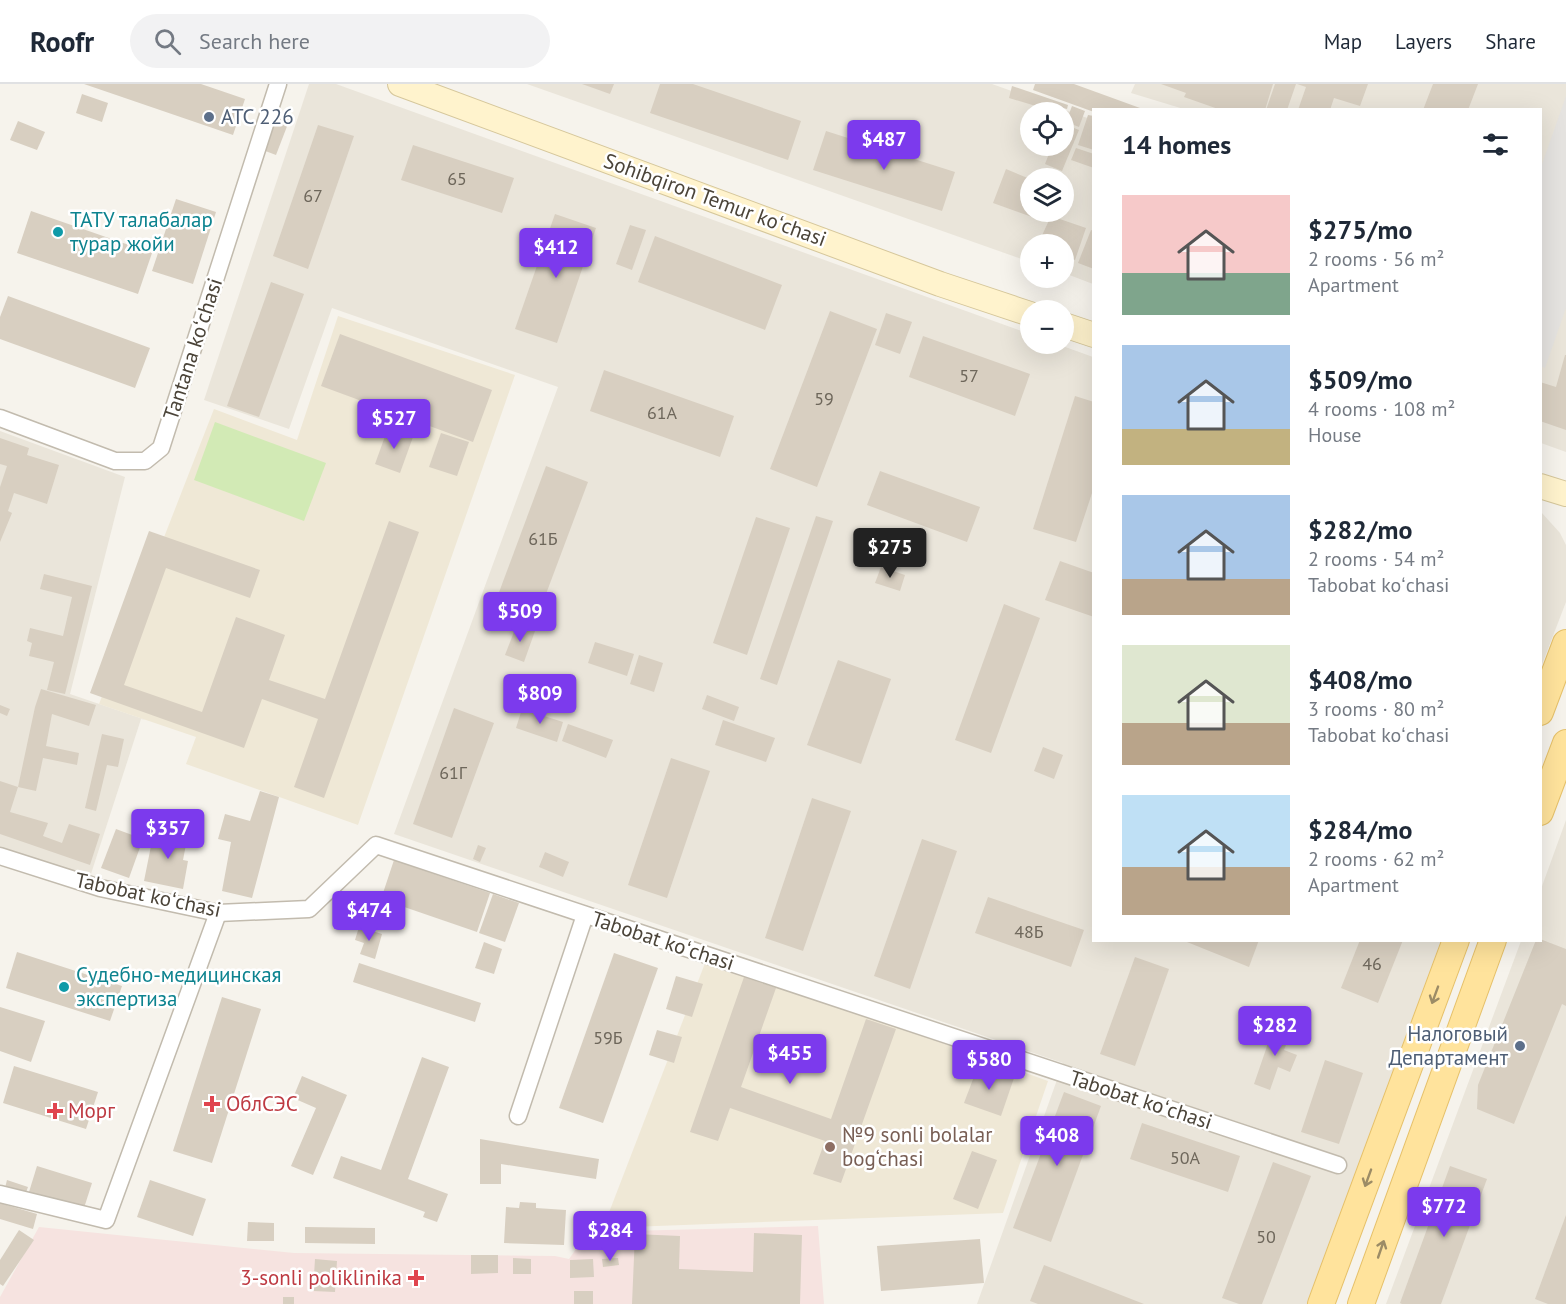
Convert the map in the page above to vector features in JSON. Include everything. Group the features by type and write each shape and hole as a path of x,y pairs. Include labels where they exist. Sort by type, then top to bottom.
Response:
{"main road":[{"name":"Sohibqiron Temur koʻchasi","path":"400,84 940,284 1020,311"},
{"path":"1074,328 1092,334"},
{"path":"1542,487 1566,494"},
{"path":"1542,707 1566,643"},
{"path":"1542,807 1566,743"},
{"path":"1321,1304 1455,942"},
{"path":"1361,1304 1492,942"}],"street":[{"name":"Tantana koʻchasi","path":"0,417 115,461 145,461 161,448 278,84"},
{"name":"Tabobat koʻchasi","path":"0,856 100,888 218,913 309,909 376,845 1338,1165"},
{"path":"0,1194 106,1220 218,913"},
{"path":"518,1116 585,915"}],"shaded area":[{"path":"309,84 336,84 1020,330 1020,354 1074,354 1074,350 1092,357 1092,942 1446,942 1321,1304 977,1304 1063,1063 394,834 558,387 332,308 289,429 204,400"},
{"path":"527,84 992,84 1042,102 1020,102 1020,156 1074,156 1074,113 1092,120 1092,284 1074,277 1074,234 1020,234 1020,258"},
{"path":"1135,84 1566,84 1566,452 1542,443 1542,108 1180,108 1131,93"},
{"path":"1566,96 1566,308 1545,368 1542,367 1542,164"},
{"path":"338,316 515,375 358,825 186,764 196,737 99,704 214,409 297,440"},
{"path":"0,431 125,477 70,694 146,720 141,719 90,877 0,848"},
{"path":"1542,513 1560,533 1566,545 1566,602 1542,664"},
{"path":"1566,820 1566,1304 1386,1304 1521,942 1542,942 1542,886"},
{"name":"№9 sonli bolalar bog‘chasi","path":"707,958 1048,1081 1003,1213 603,1228"},
{"name":"3-sonli poliklinika","path":"818,1226 824,1304 0,1304 0,1297 39,1227 294,1253 555,1256 569,1259 588,1232"}],"green space":[{"path":"215,422 326,463 304,521 194,480"}],"building":[{"name":"АТС 226","path":"84,84 201,84 245,99 233,135"},
{"path":"582,84 614,84 610,94"},
{"path":"660,84 693,84 801,121 788,160 650,113"},
{"path":"1035,84 1074,84 1140,108 1092,108 1092,111 1074,105 1074,102 1066,102 1033,90"},
{"path":"1161,84 1273,84 1266,108 1215,108 1184,97 1186,93"},
{"path":"1275,84 1296,84 1288,108 1267,108"},
{"path":"1297,84 1368,84 1360,106 1334,98 1331,108 1299,108 1306,87"},
{"path":"1433,84 1478,84 1469,108 1424,108"},
{"path":"1012,86 1059,102 1022,102 1009,98"},
{"path":"82,94 108,103 102,122 76,113"},
{"path":"1074,107 1085,111 1079,127 1074,125"},
{"path":"274,110 291,116 276,155 260,149"},
{"path":"1088,115 1092,116 1092,149 1078,145"},
{"path":"18,121 45,132 37,150 10,140"},
{"path":"318,125 354,136 308,269 273,256"},
{"path":"1074,128 1079,130 1074,142"},
{"path":"826,131 955,172 942,211 813,170"},
{"path":"413,145 514,178 502,213 401,180"},
{"path":"1076,148 1092,153 1092,167 1071,160"},
{"path":"1048,156 1068,156 1063,168 1055,168 1045,164"},
{"path":"1006,169 1020,175 1020,213 993,203"},
{"path":"176,199 216,212 193,284 152,271"},
{"name":"ТАТУ талабалар турар жойи","path":"31,211 152,253 138,294 17,253"},
{"path":"555,214 596,228 557,343 515,329"},
{"path":"1048,222 1068,222 1086,228 1075,260 1074,234 1043,234"},
{"path":"630,225 646,230 632,270 616,264"},
{"path":"1091,230 1092,230 1092,268 1078,263"},
{"path":"655,236 782,285 765,330 638,282"},
{"path":"271,282 304,294 259,417 227,406"},
{"path":"8,296 150,348 135,388 0,339 0,317"},
{"path":"830,311 877,329 817,487 770,469"},
{"path":"886,313 912,322 900,354 875,345"},
{"path":"340,334 492,390 473,442 321,386"},
{"path":"923,336 1030,374 1015,416 909,377"},
{"path":"1566,355 1566,430 1542,422 1542,383 1556,387"},
{"path":"604,370 734,416 720,457 590,411"},
{"path":"1075,396 1092,401 1092,493 1076,542 1033,529"},
{"path":"388,428 413,437 400,473 375,464"},
{"path":"441,433 469,442 457,476 429,467"},
{"path":"0,438 29,448 27,455 59,465 47,504 14,493 8,511 12,513 0,542 0,487 7,466 0,464"},
{"path":"546,466 588,482 540,610 498,595"},
{"path":"880,471 980,507 967,542 867,505"},
{"path":"816,516 833,521 777,685 760,679"},
{"path":"756,517 790,528 747,655 713,643"},
{"path":"389,521 419,532 324,798 294,787 318,719 262,699 244,748 90,693 149,531 260,570 250,598 166,568 124,685 202,712 236,617 285,635 269,680 325,699"},
{"path":"1060,561 1092,572 1092,616 1045,600"},
{"path":"881,567 905,575 900,591 875,583"},
{"path":"44,574 92,586 65,694 47,690 54,662 29,656 32,643 27,641 30,628 63,636 72,597 40,589"},
{"path":"1004,604 1040,618 991,753 955,740"},
{"path":"517,624 535,631 524,662 505,655"},
{"path":"595,642 634,654 627,676 588,663"},
{"path":"639,655 663,663 654,692 630,684"},
{"path":"838,660 891,679 861,764 807,745"},
{"path":"41,689 96,705 89,726 52,714 46,746 79,753 77,765 43,758 36,791 18,787"},
{"path":"707,695 739,707 734,721 702,709"},
{"path":"0,705 10,709 7,716 0,713"},
{"path":"454,708 494,723 452,838 413,824"},
{"path":"522,709 563,722 557,742 516,728"},
{"path":"723,720 775,738 766,762 715,745"},
{"path":"568,724 613,740 606,758 562,741"},
{"path":"102,734 124,739 118,767 107,765 96,811 85,808"},
{"path":"1043,747 1063,755 1054,779 1034,771"},
{"path":"671,758 710,771 667,898 628,885"},
{"path":"0,781 18,787 10,812 48,823 43,836 62,843 69,824 100,834 90,865 0,834"},
{"path":"260,791 279,797 252,898 222,891 231,842 218,839 225,814 250,821"},
{"path":"812,798 851,811 803,951 765,938"},
{"path":"172,826 189,829 183,860 188,861 183,889 144,881 153,836 169,840"},
{"path":"116,829 143,839 129,878 101,868"},
{"path":"922,839 957,851 910,989 874,976"},
{"path":"478,845 486,848 480,862 473,859"},
{"path":"545,852 569,862 563,877 539,867"},
{"path":"394,860 490,893 477,932 381,899"},
{"path":"493,894 519,903 505,942 479,933"},
{"path":"988,897 1084,930 1071,967 975,933"},
{"path":"359,927 382,934 375,959 360,954 364,943 355,940"},
{"name":"Налоговый Департамент","path":"1542,940 1566,949 1566,1006 1562,1004 1514,1124 1477,1109 1478,1085 1535,942 1542,942"},
{"path":"484,942 502,949 494,974 475,968"},
{"path":"1187,942 1258,942 1249,967"},
{"path":"1359,942 1402,942 1378,1003 1341,988"},
{"name":"Судебно-медицинская экспертиза","path":"17,952 122,986 110,1021 6,988"},
{"path":"614,953 658,968 603,1123 559,1108"},
{"path":"1135,957 1169,969 1135,1066 1100,1054"},
{"path":"359,963 481,1003 475,1022 353,982"},
{"path":"676,976 703,984 692,1017 666,1009"},
{"path":"744,977 776,988 741,1087 831,1119 866,1019 896,1029 841,1183 813,1174 825,1141 730,1108 718,1141 690,1132"},
{"path":"222,997 261,1009 212,1163 173,1151"},
{"path":"0,1007 45,1021 31,1062 0,1051"},
{"path":"1275,1023 1292,1029 1284,1050 1297,1055 1290,1072 1278,1067 1270,1090 1254,1084"},
{"path":"657,1030 682,1037 674,1063 649,1055"},
{"path":"422,1057 449,1067 408,1179 448,1194 437,1222 423,1217 425,1212 333,1178 341,1156 381,1170"},
{"path":"1325,1060 1363,1073 1339,1144 1301,1132"},
{"path":"14,1066 98,1092 86,1129 3,1103"},
{"path":"978,1066 1014,1078 1001,1116 964,1103"},
{"path":"302,1076 347,1095 313,1175 291,1166 316,1108 293,1098"},
{"path":"1064,1092 1101,1106 1051,1242 1013,1228"},
{"path":"1142,1123 1240,1156 1228,1192 1130,1159"},
{"path":"480,1139 599,1159 596,1179 501,1164 501,1184 480,1184"},
{"path":"972,1151 997,1160 978,1209 953,1199"},
{"path":"1273,1162 1311,1176 1262,1304 1239,1304 1222,1298"},
{"path":"37,1166 92,1183 84,1208 29,1192"},
{"path":"1450,1166 1487,1179 1441,1304 1402,1304 1400,1303"},
{"path":"7,1180 28,1187 24,1198 4,1192"},
{"path":"150,1180 206,1199 193,1236 137,1217"},
{"path":"520,1202 536,1203 536,1208 566,1210 564,1245 504,1243 506,1207 519,1208"},
{"path":"0,1203 37,1214 33,1229 0,1219"},
{"path":"1566,1215 1566,1304 1548,1304 1535,1299"},
{"path":"248,1222 274,1223 274,1241 247,1241"},
{"path":"305,1227 375,1228 375,1244 305,1243"},
{"path":"19,1230 34,1240 3,1286 0,1284 0,1260"},
{"path":"754,1233 802,1235 800,1304 632,1304 635,1234 680,1236 679,1269 753,1272"},
{"path":"980,1239 984,1283 881,1291 877,1246"},
{"path":"471,1255 498,1255 498,1273 471,1274"},
{"path":"513,1258 531,1259 531,1274 513,1274"},
{"path":"618,1258 619,1265 603,1267 602,1259"},
{"path":"315,1259 337,1261 335,1292 313,1291"},
{"path":"593,1259 594,1277 570,1278 570,1260"},
{"path":"1044,1265 1144,1304 1038,1304 1030,1301"},
{"path":"574,1291 593,1291 593,1304 574,1304"},
{"path":"283,1297 294,1297 294,1304 283,1304"}],"place":[{"name":"АТС 226","path":"209,117"},
{"name":"ТАТУ талабалар турар жойи","path":"58,232"},
{"name":"Судебно-медицинская экспертиза","path":"64,987"},
{"name":"Налоговый Департамент","path":"1520,1046"},
{"name":"ОблСЭС","path":"212,1104"},
{"name":"Морг","path":"55,1111"},
{"name":"№9 sonli bolalar bog‘chasi","path":"830,1147"},
{"name":"3-sonli poliklinika","path":"416,1278"}]}
